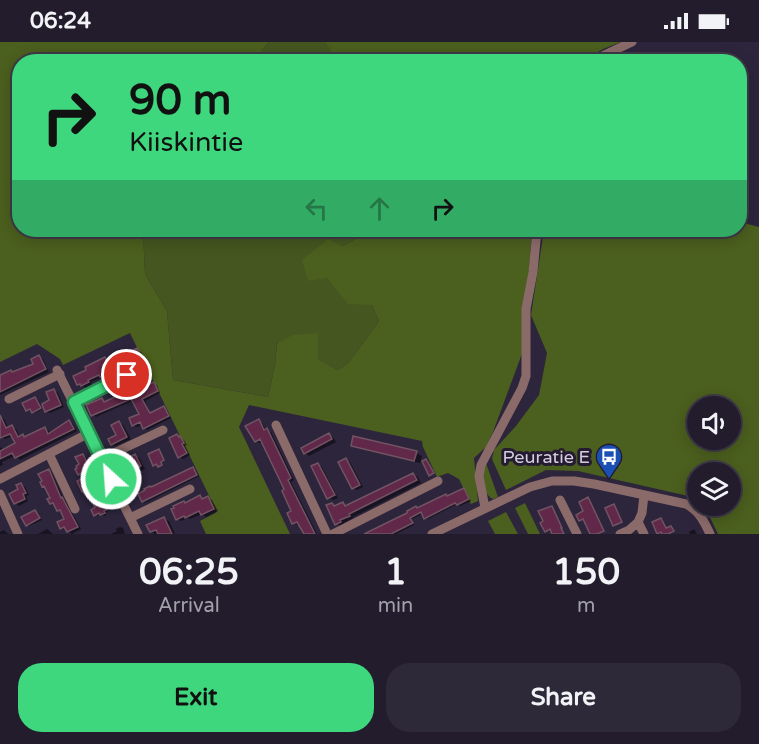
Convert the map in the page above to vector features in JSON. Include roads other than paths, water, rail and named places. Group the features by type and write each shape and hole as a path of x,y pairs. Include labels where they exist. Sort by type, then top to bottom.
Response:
{"street":[{"path":"606,54 632,42"},
{"path":"485,508 478,476 481,465 522,388 526,376 526,309 536,237"},
{"path":"9,399 58,372 138,534"},
{"path":"74,402 127,375"},
{"path":"276,425 327,534"},
{"path":"101,459 163,430"},
{"path":"0,479 89,433"},
{"path":"48,454 75,509"},
{"path":"333,534 438,481"},
{"path":"432,534 530,487 559,481 583,482 686,504 702,518 710,534"},
{"path":"130,518 190,489"},
{"path":"0,494 18,534"},
{"path":"620,534 638,522 642,513 644,495"},
{"path":"560,500 577,534"},
{"path":"638,522 644,534"}],"place":[{"name":"Peuratie E","path":"609,480"}]}
